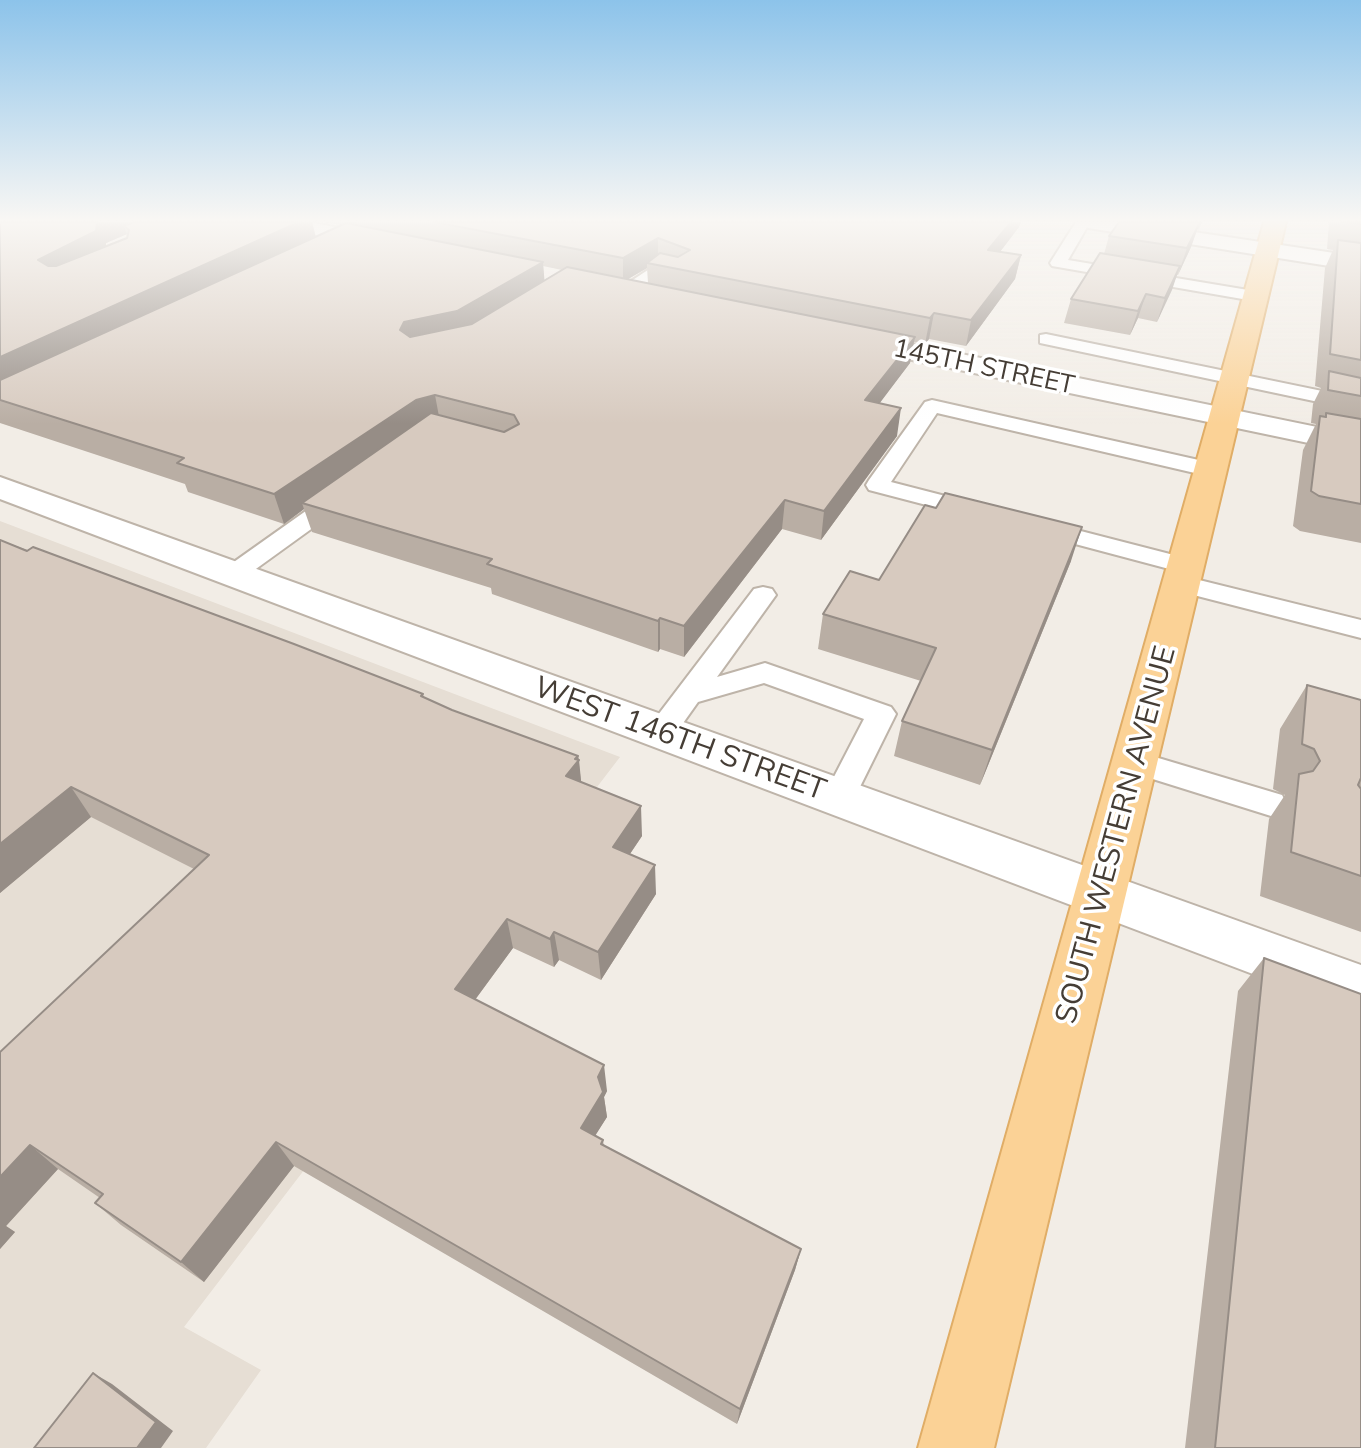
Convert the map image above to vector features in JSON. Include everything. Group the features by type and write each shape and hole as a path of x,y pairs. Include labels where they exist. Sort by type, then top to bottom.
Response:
{"main road":[{"name":"SOUTH WESTERN AVENUE","path":"956,1448 1099,894 1186,575 1256,290"}],"street":[{"path":"609,290 655,299"},
{"name":"145TH STREET","path":"832,336 1361,445"},
{"name":"WEST 146TH STREET","path":"0,487 1361,990"}],"lane":[{"path":"625,293 630,290"},
{"path":"1216,290 1254,296"},
{"path":"1046,339 1361,405"},
{"path":"1212,470 932,406 877,485 1004,518 1361,629"},
{"path":"233,574 356,486"},
{"path":"660,732 763,595"},
{"path":"688,695 765,673 881,714 839,798"},
{"path":"1135,762 1271,804"}],"shaded area":[{"path":"0,521 620,757 184,1327 261,1370 206,1448 0,1448"}],"building":[{"path":"0,290 149,290 0,357"},
{"path":"199,290 495,290 457,311 404,322 400,330 410,337 472,324 529,290 679,290 915,337 865,400 901,408 824,511 785,500 684,626 660,618 658,621 487,564 492,559 302,503 431,413 504,432 519,424 514,415 435,395 416,400 274,494 177,463 184,458 0,400 0,380"},
{"path":"784,290 994,290 971,320 934,313 930,318"},
{"path":"1077,290 1169,290 1165,298 1146,294 1138,311 1071,299"},
{"path":"1335,290 1361,290 1361,360 1330,354"},
{"path":"1329,371 1361,378 1361,396 1328,390"},
{"path":"1326,413 1361,419 1361,504 1319,496 1311,491 1320,416 1326,417"},
{"path":"945,493 1082,527 992,750 902,721 936,648 823,614 850,571 879,580 925,505 936,508"},
{"path":"0,540 27,551 33,547 294,644 423,694 421,696 452,710 578,756 575,759 579,760 566,776 641,806 613,847 655,865 598,952 554,932 550,939 507,919 455,989 604,1065 598,1077 603,1092 581,1128 603,1140 601,1144 801,1249 740,1409 276,1142 181,1262 95,1203 103,1194 30,1145 0,1177 0,1052 209,855 71,787 0,844"},
{"path":"1307,685 1361,700 1361,778 1358,785 1361,789 1361,876 1291,852 1299,774 1313,771 1320,761 1314,749 1302,744"},
{"path":"1264,958 1361,994 1361,1448 1215,1448"},
{"path":"93,1373 156,1422 137,1448 34,1448"}]}
